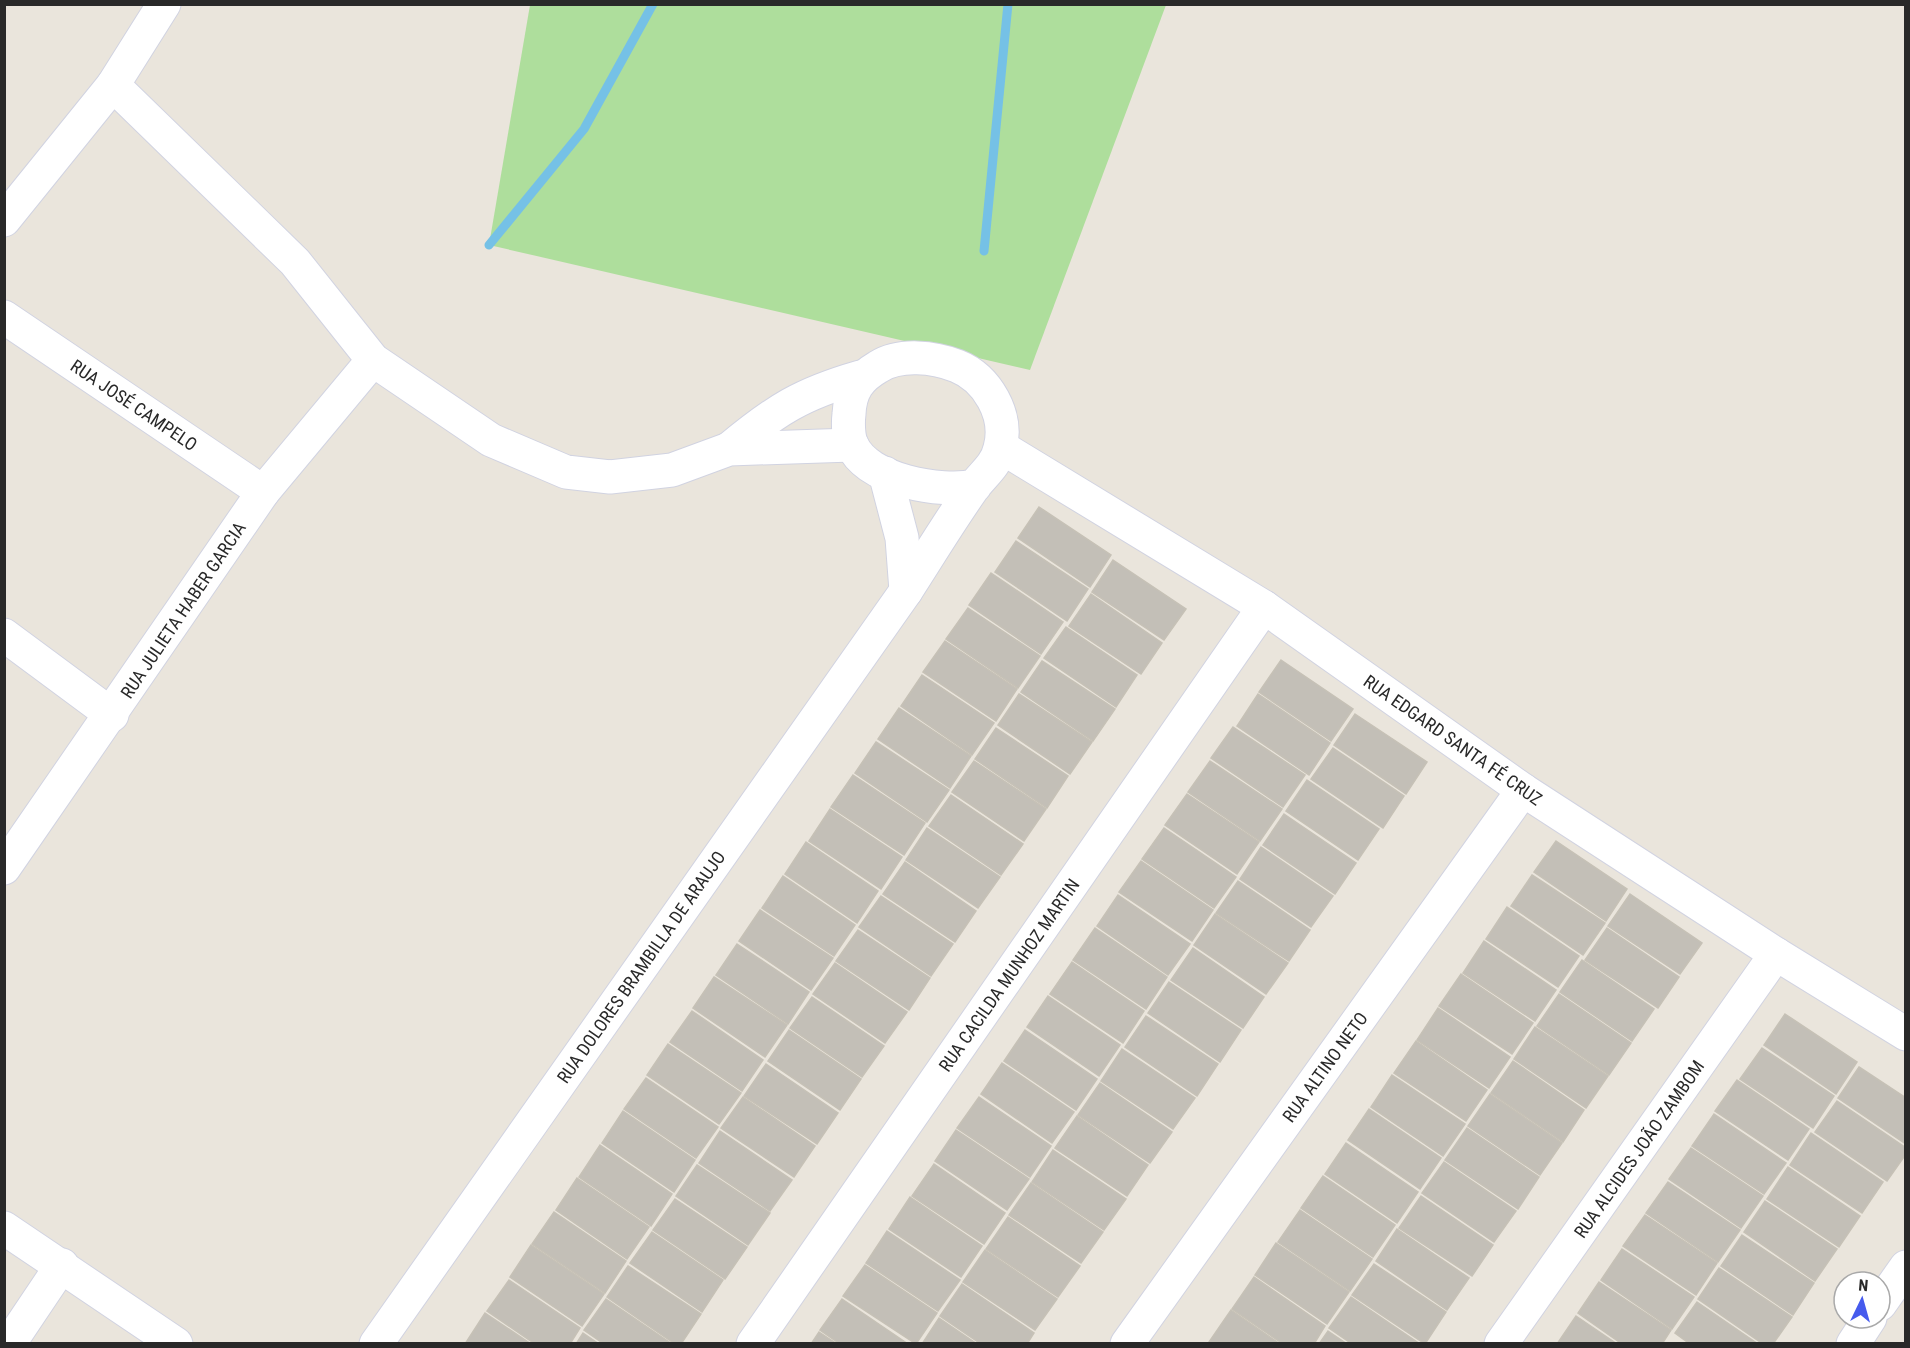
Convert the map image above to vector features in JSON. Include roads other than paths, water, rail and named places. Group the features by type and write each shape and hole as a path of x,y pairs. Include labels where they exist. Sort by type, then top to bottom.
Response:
{"street":[{"path":"4,220 113,85 164,4"},
{"path":"113,85 295,262 373,360 491,440 566,472 610,477 672,470 729,449 852,445"},
{"name":"RUA JOSÉ CAMPELO","path":"4,317 263,492"},
{"path":"729,449 768,417 799,398 860,378 885,362 916,358 940,360 960,367 985,386 994,399 1000,419 1001,447 994,465 975,486 936,489 908,482 866,461 852,445 849,401 860,378"},
{"name":"RUA JULIETA HABER GARCIA","path":"4,868 112,715 263,492 373,360"},
{"name":"RUA EDGARD SANTA FÉ CRUZ","path":"1001,447 1264,608 1523,790 1776,954 1905,1034"},
{"path":"885,472 902,538 906,591"},
{"name":"RUA DOLORES BRAMBILLA DE ARAUJO","path":"376,1344 906,591 975,486"},
{"name":"RUA CACILDA MUNHOZ MARTIN","path":"753,1344 1264,608"},
{"path":"4,635 112,715"},
{"name":"RUA ALTINO NETO","path":"1127,1344 1523,790"},
{"name":"RUA ALCIDES JOÃO ZAMBOM","path":"1501,1344 1776,954"},
{"path":"4,1228 176,1344"},
{"path":"9,1344 62,1265"},
{"path":"1892,1286 1905,1267"},
{"path":"1853,1344 1862,1330"}],"waterway":[{"path":"489,245 584,129 653,4"},
{"path":"984,251 1008,4"}]}
